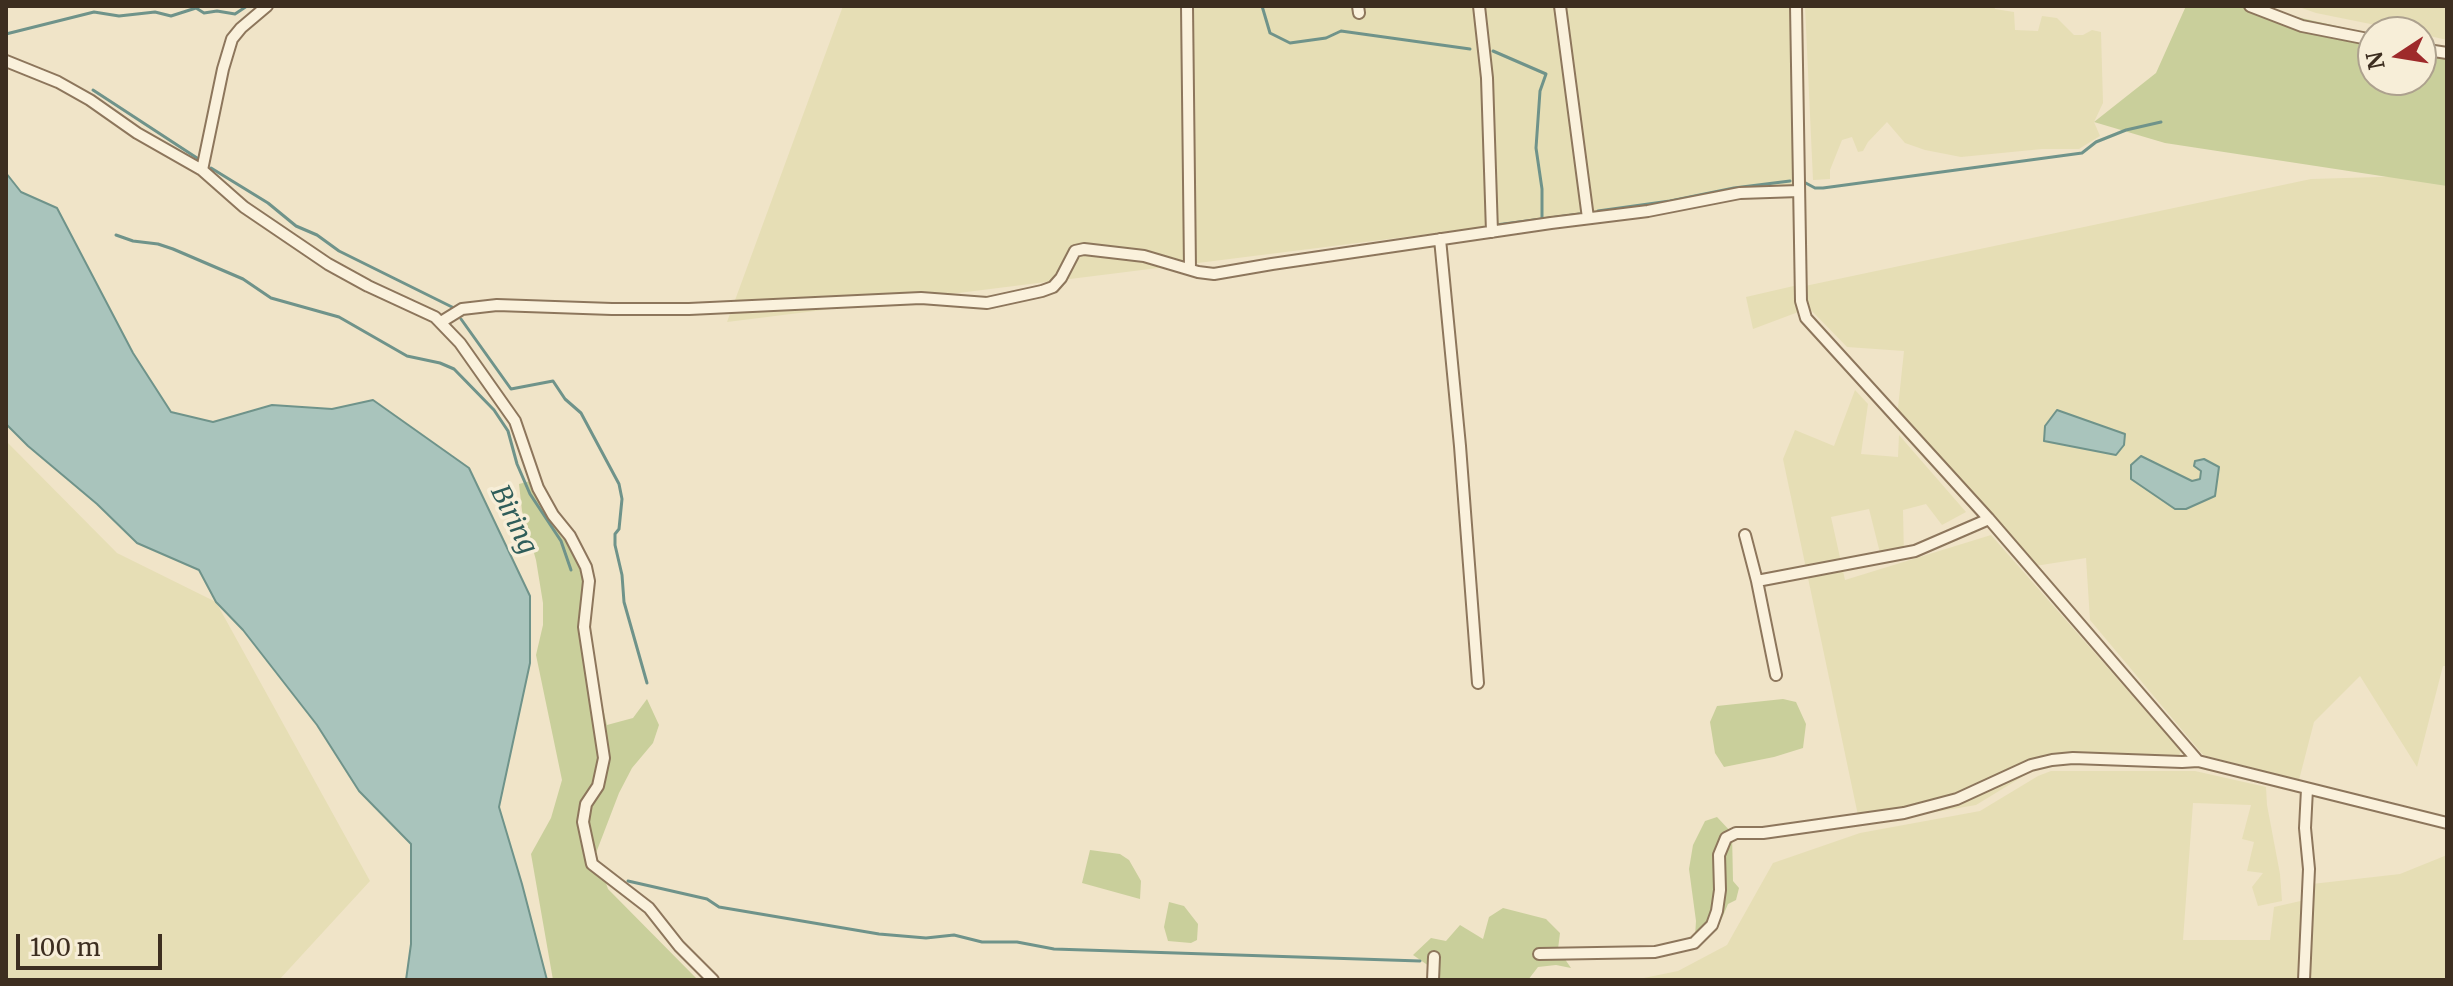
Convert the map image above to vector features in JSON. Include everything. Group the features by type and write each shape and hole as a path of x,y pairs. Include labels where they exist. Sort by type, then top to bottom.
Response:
{"street":[{"path":"202,170 232,39 267,6"},
{"path":"1187,6 1190,269"},
{"path":"1479,6 1487,78 1492,232"},
{"path":"1560,6 1588,218"},
{"path":"1796,6 1801,301 1806,318 1989,519 2198,761"},
{"path":"2250,6 2302,26 2357,37"},
{"path":"6,61 58,82 90,100 137,133 202,170 244,207 328,264 441,322 460,343 515,421 538,488 586,567 589,581 584,627 604,758 598,786 586,804 583,822 592,864 649,908 679,946 713,980"},
{"path":"441,322 462,309 497,305 689,309 921,298 987,303 1053,287 1075,251 1084,249 1144,256 1214,274 1648,211 1740,193 1799,191"},
{"path":"1440,239 1478,683"},
{"path":"1757,581 1915,551 1989,519"},
{"path":"1745,535 1776,675"},
{"path":"1539,954 1655,952 1694,943 1712,925 1717,911 1719,855 1726,838 1736,833 1763,833 1904,813 1957,799 2031,765 2052,760 2198,761 2447,823"},
{"path":"2304,980 2309,869 2305,828 2307,789"},
{"path":"1433,980 1434,957"}],"shaded area":[{"path":"843,6 1795,6 1796,188 727,322"},
{"path":"1805,6 1994,6 1995,9 2014,12 2015,30 2038,31 2042,16 2057,18 2074,35 2083,35 2092,30 2101,32 2103,103 2094,122 2100,136 2079,149 2042,149 1961,157 1905,143 1887,122 1863,151 1858,152 1852,137 1842,140 1830,170 1830,179 1813,180"},
{"path":"2296,6 2447,6 2447,40 2437,38 2437,16 2357,16 2357,21"},
{"path":"2447,175 2447,666 2443,666 2417,767 2360,676 2314,722 2299,780 2203,755 2090,620 2086,558 2035,566 1897,417 1904,351 1847,347 1807,306 1805,286 2311,179"},
{"path":"1798,285 1801,311 1753,329 1746,297"},
{"path":"1855,390 1868,404 1861,454 1898,457 1899,435 1966,512 1942,525 1926,504 1903,510 1904,557 1882,561 1869,509 1831,517 1845,580 1991,535 2181,751 2177,760 2040,766 1976,805 1860,825 1783,459 1795,430 1834,446"},
{"path":"6,441 117,553 216,602 370,881 279,980 6,978"},
{"path":"2051,771 2195,771 2266,787 2282,901 2258,906 2252,887 2263,873 2247,871 2254,842 2242,839 2251,805 2193,803 2183,940 2270,940 2274,907 2305,900 2302,980 1634,980 1678,971 1727,945 1773,863 1860,833 1980,811"},
{"path":"2447,855 2447,980 2310,980 2312,884 2400,874"}],"green space":[{"path":"2186,6 2247,6 2357,30 2357,96 2437,96 2437,48 2447,50 2447,186 2165,143 2094,122 2156,73"},
{"path":"534,480 562,538 582,552 587,586 579,617 582,640 595,675 607,725 633,718 647,699 659,725 653,743 632,768 619,793 596,853 608,889 698,980 553,980 531,854 551,818 562,780 536,655 543,625 543,603 519,484"},
{"path":"1783,699 1796,702 1806,724 1803,748 1724,767 1715,753 1710,722 1717,706"},
{"path":"1717,817 1732,833 1733,881 1739,888 1736,900 1728,904 1717,930 1706,937 1695,937 1696,921 1689,869 1693,845 1705,821"},
{"path":"1090,850 1120,854 1129,860 1141,881 1140,899 1082,883"},
{"path":"1169,902 1184,906 1198,924 1197,940 1191,943 1168,941 1164,927"},
{"path":"1503,908 1546,919 1560,933 1558,949 1571,968 1556,965 1538,967 1528,980 1429,980 1429,966 1413,955 1431,938 1446,941 1460,925 1483,939 1489,917"}],"water":[{"path":"6,173 21,192 57,208 133,353 171,412 213,422 272,405 332,409 373,400 469,468 530,596 530,663 499,807 547,980 406,980 411,944 411,844 359,791 317,725 243,630 216,602 199,570 137,543 6,424"},
{"path":"2057,410 2125,434 2124,445 2116,455 2044,441 2045,426"},
{"path":"2141,456 2192,481 2200,479 2201,471 2194,466 2195,461 2204,459 2219,467 2215,496 2186,509 2175,509 2131,479 2131,465"}],"waterway":[{"path":"6,34 94,12 119,16 155,12 171,16 196,8 204,13 217,11 235,14 247,6"},
{"path":"1262,6 1270,33 1290,43 1326,38 1341,31 1470,49"},
{"path":"1493,51 1546,74 1540,91 1536,148 1542,189 1542,219 1580,214"},
{"path":"93,90 197,158"},
{"path":"1802,181 1815,188 1823,188 2082,153 2096,142 2126,130 2161,122"},
{"path":"211,168 268,203 296,226 317,235 339,251 454,308"},
{"path":"1598,211 1790,181"},
{"path":"1496,225 1542,219"},
{"name":"Biring","path":"116,235 173,249 243,279 271,298 339,317 407,356 454,369 494,410 508,431 530,494 561,541 571,570"},
{"path":"461,319 511,389 553,381 565,399 581,413 619,484 622,499 615,545 624,602 647,683"},
{"path":"628,881 707,899 719,907 879,934 926,938 954,935 982,942 1017,942 1054,949 1420,961"}]}
